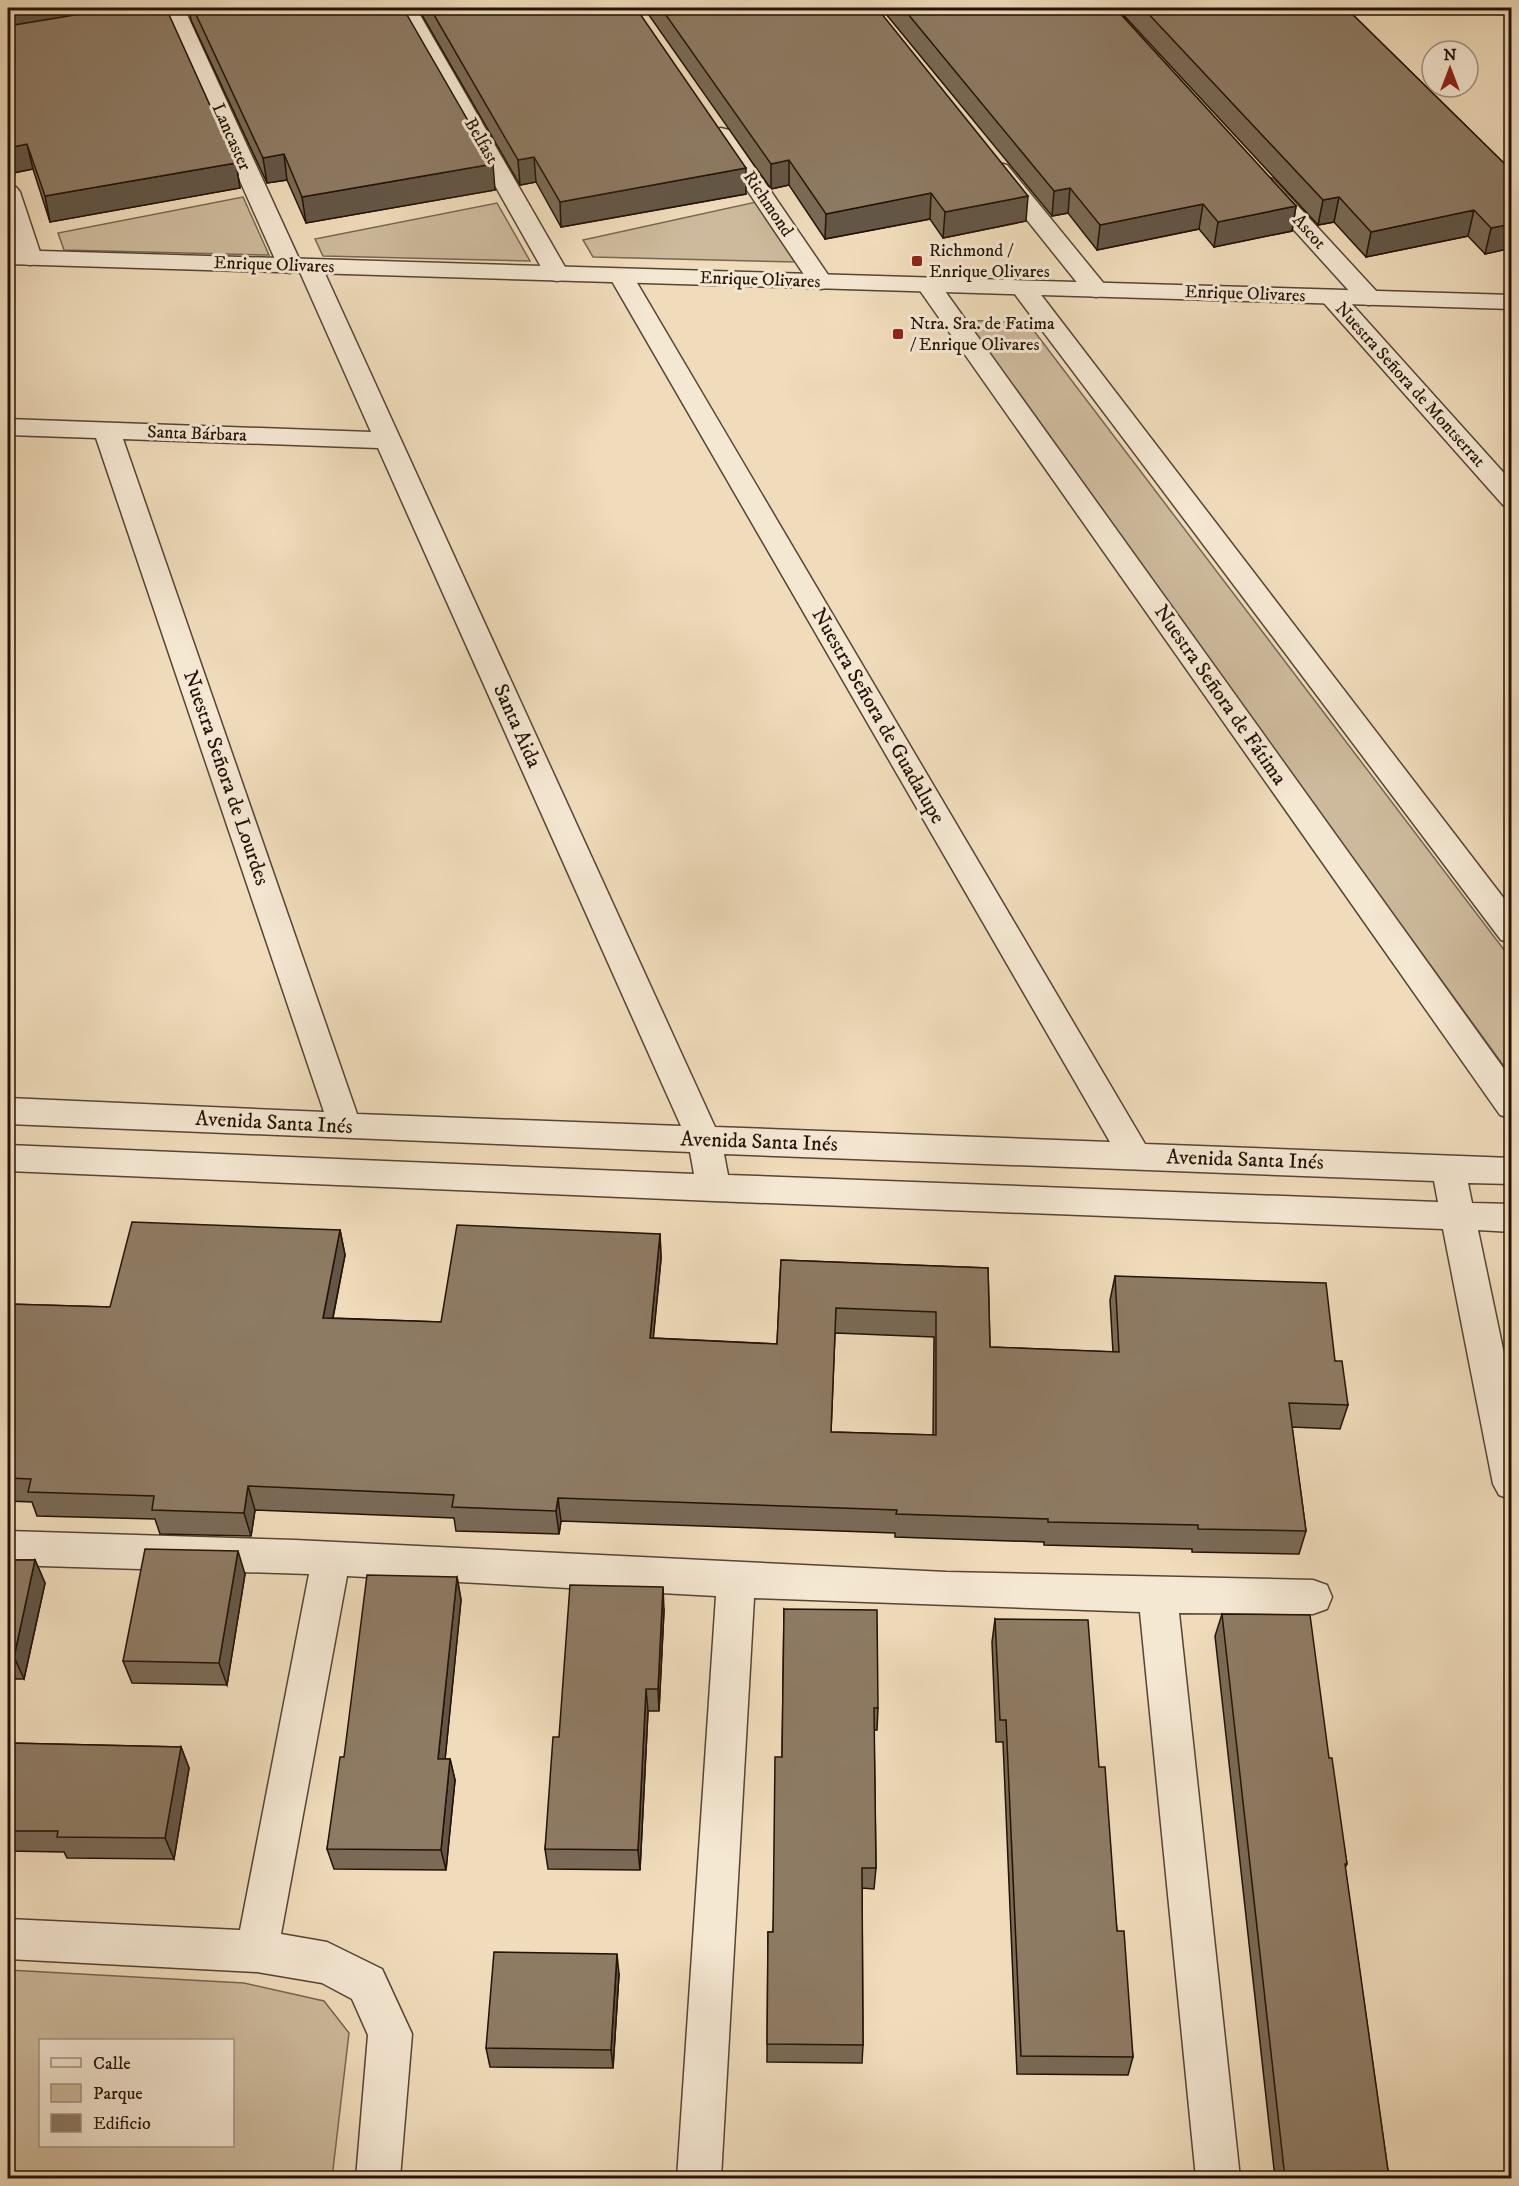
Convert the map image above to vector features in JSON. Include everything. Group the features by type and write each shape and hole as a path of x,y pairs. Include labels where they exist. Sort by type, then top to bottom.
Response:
{"street":[{"name":"Belfast","path":"405,8 557,274"},
{"path":"167,13 199,10"},
{"name":"Lancaster","path":"167,13 300,266"},
{"name":"Richmond","path":"706,113 821,282"},
{"path":"987,154 1096,290"},
{"name":"Ascot","path":"1248,166 1369,298"},
{"path":"8,192 19,258"},
{"name":"Enrique Olivares","path":"19,258 1512,302"},
{"name":"Santa Aida","path":"300,266 387,440 704,1140 714,1188"},
{"name":"Nuestra Señora de Guadalupe","path":"621,276 1135,1156"},
{"name":"Nuestra Señora de Fátima","path":"928,285 1512,1106"},
{"path":"1023,288 1512,932"},
{"name":"Nuestra Señora de Montserrat","path":"1332,297 1512,500"},
{"name":"Santa Bárbara","path":"8,427 387,440"},
{"name":"Nuestra Señora de Lourdes","path":"107,431 345,1126"},
{"name":"Avenida Santa Inés","path":"8,1111 1512,1171"},
{"path":"8,1158 714,1188 1512,1218"},
{"path":"1448,1169 1512,1484"},
{"path":"8,1548 331,1558 736,1580 1158,1597 1313,1597"},
{"path":"257,1951 331,1558"},
{"path":"699,2178 736,1580"},
{"path":"1158,1597 1218,2178"},
{"path":"8,1938 257,1951 327,1964 367,1984 390,2034 378,2178"}],"green space":[{"path":"243,197 269,255 64,250 58,233"},
{"path":"756,202 797,262 593,257 583,240"},
{"path":"497,203 530,261 323,256 315,239"},
{"path":"962,320 1028,323 1511,959 1511,1076"},
{"path":"8,1970 244,1983 324,2001 349,2033 332,2178 8,2178"}],"building":[{"path":"117,8 166,8 236,163 45,196 27,144 8,148 8,26"},
{"path":"193,8 403,8 493,164 302,197 284,154 263,158"},
{"path":"430,8 636,8 746,168 560,202 534,157 518,160"},
{"path":"661,8 877,8 1028,196 945,212 931,193 826,214 789,160 771,164"},
{"path":"903,8 1115,8 1296,206 1218,222 1203,204 1100,225 1070,188 1054,191"},
{"path":"1143,8 1346,8 1420,81 1420,99 1439,99 1512,171 1512,224 1491,228 1474,210 1371,232 1339,197 1323,200"},
{"path":"132,1222 340,1230 323,1318 441,1322 457,1225 660,1234 650,1338 777,1344 781,1260 988,1268 990,1347 1119,1352 1115,1276 1326,1283 1335,1361 1342,1361 1348,1405 1289,1403 1306,1531 1198,1529 1198,1525 1048,1522 1048,1519 896,1514 897,1510 558,1498 556,1511 452,1507 454,1495 248,1486 244,1513 152,1510 154,1496 28,1492 31,1479 8,1478 8,1304 110,1307","holes":["836,1308 936,1312 936,1435 831,1432"]},
{"path":"145,1549 238,1551 219,1663 123,1661"},
{"path":"8,1560 35,1560 14,1657 8,1657"},
{"path":"367,1575 457,1577 438,1759 450,1759 441,1850 327,1849 340,1757 344,1757"},
{"path":"570,1585 663,1587 658,1689 646,1689 638,1850 545,1849 553,1737 559,1737"},
{"path":"784,1609 877,1610 878,1708 874,1708 876,1868 862,1868 863,2045 767,2044 768,1932 773,1932 775,1757 782,1757"},
{"path":"1222,1614 1310,1615 1329,1758 1332,1758 1347,1864 1345,1864 1389,2178 1285,2178"},
{"path":"995,1619 1088,1620 1099,1767 1105,1767 1117,1931 1124,1931 1133,2057 1021,2056 1006,1720 1000,1720"},
{"path":"8,1743 181,1747 165,1838 57,1837 58,1831 8,1831"},
{"path":"494,1952 617,1954 611,2050 486,2048"}],"place":[{"name":"Richmond / Enrique Olivares","path":"917,261"},
{"name":"Ntra. Sra. de Fatima / Enrique Olivares","path":"898,334"}]}
